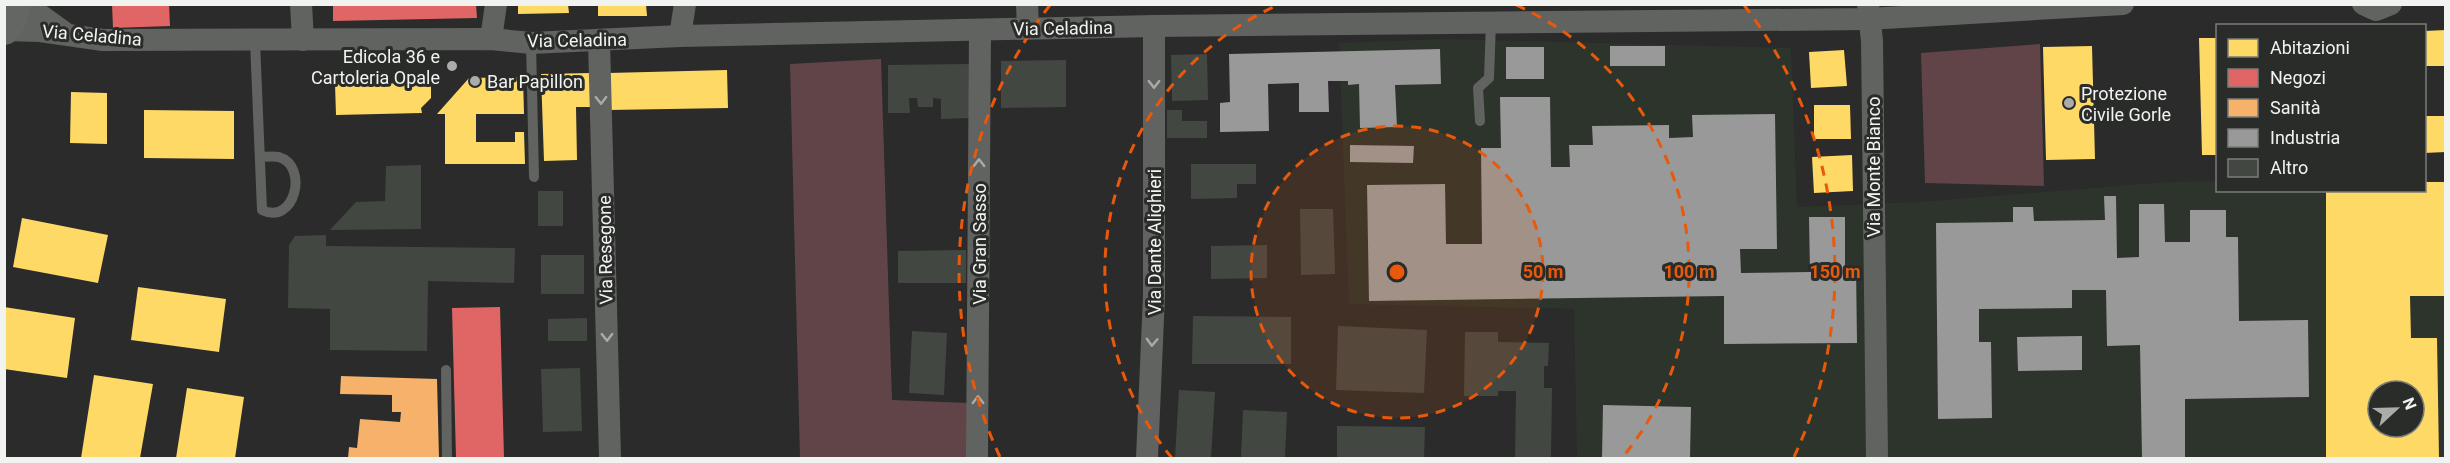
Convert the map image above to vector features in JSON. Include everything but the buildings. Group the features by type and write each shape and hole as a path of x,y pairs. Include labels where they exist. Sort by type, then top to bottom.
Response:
{"main road":[{"path":"4,29 12,18 14,4"}],"street":[{"path":"26,4 76,36"},
{"path":"52,4 76,36"},
{"path":"301,4 303,40"},
{"path":"490,39 496,4"},
{"path":"680,36 685,4"},
{"path":"1027,4 1028,28"},
{"name":"Via Celadina","path":"4,29 103,40 490,39 531,43 680,36 980,30 1166,18 1491,22 1540,13 1868,12 2123,4"},
{"path":"2363,4 2376,10 2391,4"},
{"name":"Via Monte Bianco","path":"1868,12 1872,41 1877,459"},
{"name":"Via Dante Alighieri","path":"1147,459 1166,18"},
{"name":"Via Gran Sasso","path":"977,459 980,30"},
{"name":"Via Resegone","path":"599,41 610,459"}],"lane":[{"path":"1480,121 1478,88 1489,78 1491,22"},
{"path":"255,41 262,210 268,213 280,211 292,202 296,192 293,173 288,162 278,157 260,157"},
{"path":"531,43 534,177"},
{"path":"446,370 447,459"}],"shaded area":[{"path":"1445,39 1791,48 1797,207 1920,202 2167,182 2216,181 2216,192 2426,192 2426,181 2445,181 2445,458 1577,458 1574,309 1349,304 1339,43"},
{"path":"2040,44 2044,186 1925,183 1921,53"},
{"path":"881,59 892,400 969,403 968,458 800,458 790,64"}],"place":[{"name":"Edicola 36 e Cartoleria Opale","path":"452,66"},
{"name":"Bar Papillon","path":"475,81"},
{"name":"Protezione Civile Gorle","path":"2069,103"}]}
